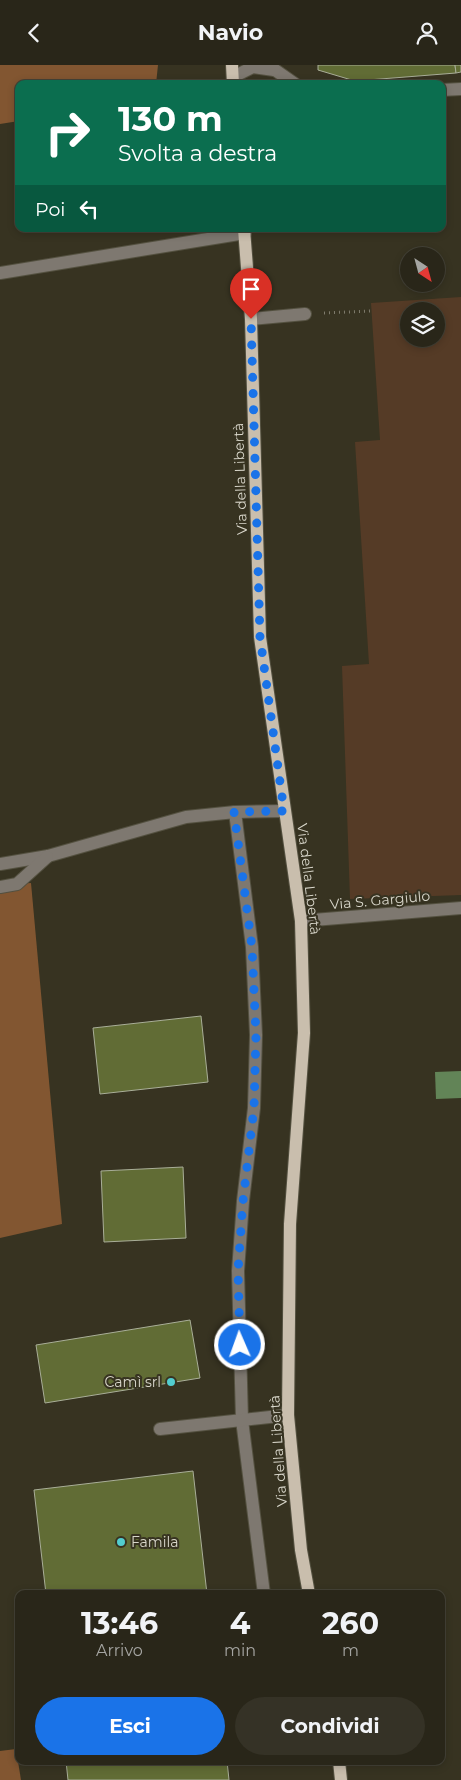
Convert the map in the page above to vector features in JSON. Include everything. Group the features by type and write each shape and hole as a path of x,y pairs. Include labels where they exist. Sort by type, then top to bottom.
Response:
{"main road":[{"name":"Via della Libertà","path":"245,232 251,319 260,637 284,811 302,921 304,1033 290,1224 288,1415 301,1550 308,1590"},
{"path":"339,1765 341,1780"}],"street":[{"path":"233,75 253,67 271,68 289,80"},
{"path":"446,90 461,89"},
{"path":"0,273 239,232"},
{"path":"251,319 305,314"},
{"path":"0,865 48,856 186,817 234,812 284,811"},
{"path":"234,812 252,947 256,1035 254,1108 243,1201 238,1271 242,1420 263,1590"},
{"path":"0,887 17,884 48,856"},
{"name":"Via S. Gargiulo","path":"302,921 461,908"},
{"path":"160,1429 288,1415"}],"path":[{"path":"305,314 371,311"}],"shaded area":[{"path":"0,65 158,65 156,80 15,80 15,122 0,124"},
{"path":"461,297 461,895 350,899 342,666 369,664 355,442 380,440 371,303"},
{"path":"31,883 62,1224 0,1238 0,885"},
{"path":"461,1071 461,1098 436,1099 435,1072"},
{"path":"15,1749 15,1765 19,1765 21,1780 0,1780 0,1751"}],"building":[{"path":"318,65 455,65 456,73 352,80 318,70"},
{"path":"455,65 461,65 461,72 456,73"},
{"path":"201,1016 208,1082 100,1094 93,1028"},
{"path":"183,1167 186,1238 104,1242 101,1171"},
{"path":"190,1320 200,1378 45,1403 36,1345"},
{"name":"Famila","path":"193,1471 207,1590 46,1590 34,1490"},
{"path":"66,1765 227,1765 229,1780 68,1780"}],"place":[{"name":"Camì srl","path":"171,1382"},
{"name":"Famila","path":"121,1542"}],"route":[{"path":"240,1345 238,1271 243,1201 254,1108 256,1035 252,947 234,812 284,811 260,637 251,319"}]}
